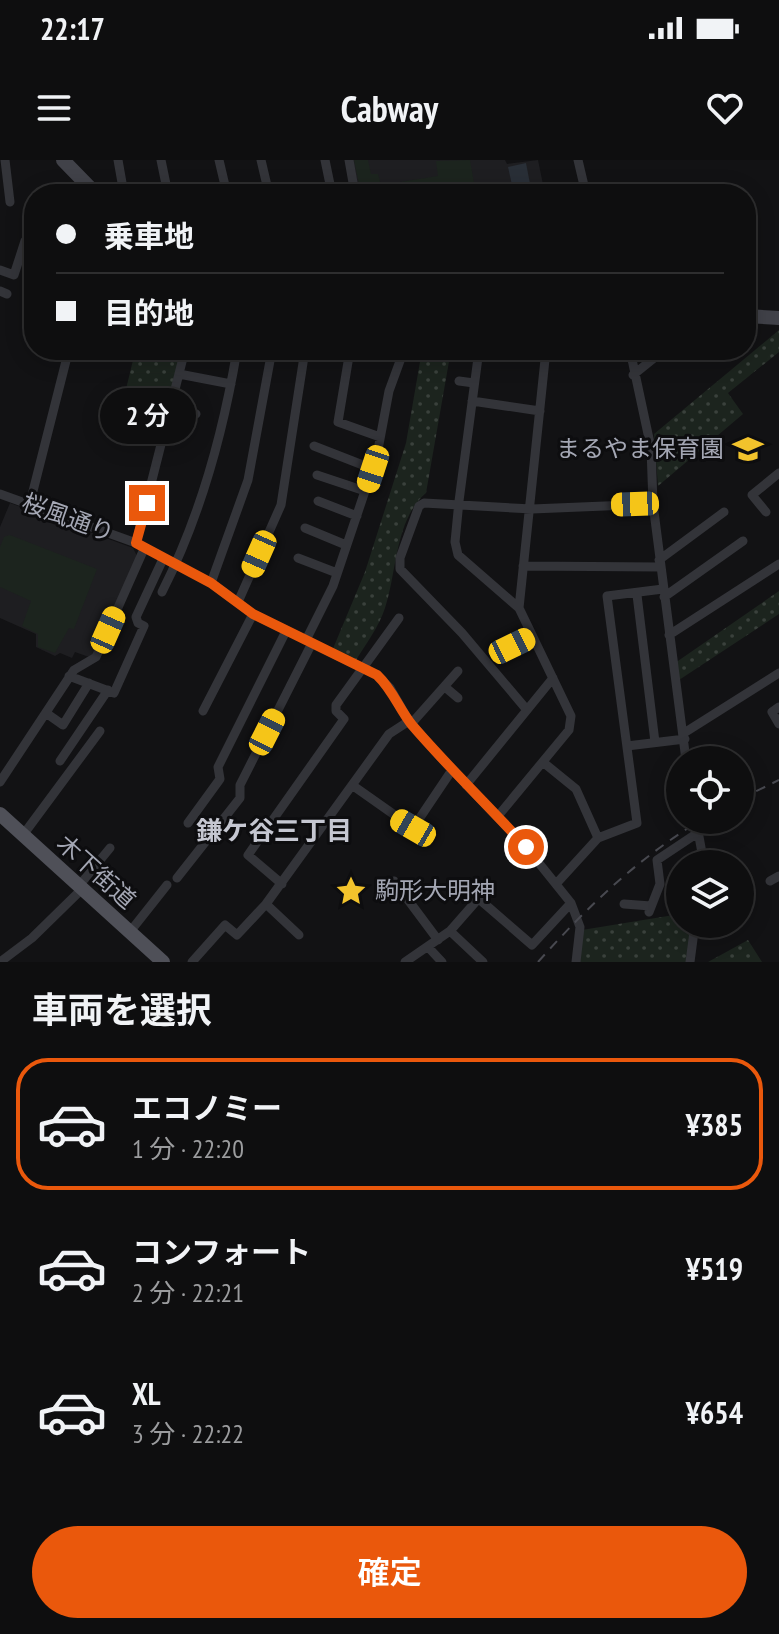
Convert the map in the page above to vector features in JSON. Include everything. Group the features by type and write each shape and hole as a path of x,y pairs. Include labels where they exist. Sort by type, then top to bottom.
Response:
{"main road":[{"name":"木下街道","path":"0,814 79,889 163,962"}],"street":[{"path":"5,160 10,202"},
{"path":"118,160 122,184"},
{"path":"161,160 166,184"},
{"path":"219,160 225,184"},
{"path":"261,160 267,184"},
{"path":"325,160 330,184"},
{"path":"349,160 353,184"},
{"path":"578,160 584,184"},
{"path":"65,161 87,184"},
{"path":"0,270 14,275 24,244"},
{"path":"756,317 779,318"},
{"path":"30,503 66,360"},
{"path":"182,360 140,546 211,583 253,614 377,675 390,688 410,722 498,816 571,903 580,927 576,962"},
{"path":"162,592 176,565 205,490 224,426 235,360"},
{"path":"211,583 248,480 270,360"},
{"path":"238,602 281,505 303,360"},
{"path":"348,360 338,422 380,437"},
{"path":"177,878 240,798 240,785 309,642 373,469 389,391 400,360"},
{"path":"477,360 458,508 455,542 458,555 519,608 571,716 569,730 498,816"},
{"path":"519,608 545,360"},
{"path":"631,360 651,448 653,504 685,746"},
{"path":"633,375 652,360"},
{"path":"179,374 231,384"},
{"path":"459,381 474,383"},
{"path":"472,401 540,411"},
{"path":"170,408 196,414"},
{"path":"314,446 373,469"},
{"path":"766,512 752,495 779,473"},
{"path":"317,475 365,491"},
{"name":"桜風通り","path":"0,494 140,546 96,657 69,676 0,782"},
{"path":"318,501 357,516"},
{"path":"527,710 462,633 397,567 419,506 424,503 458,508 653,504"},
{"path":"523,566 660,564 724,512"},
{"path":"305,528 346,545"},
{"path":"556,884 598,838 637,823 607,596 664,593 743,541"},
{"path":"298,558 337,573"},
{"path":"69,676 114,693 144,626 138,623 136,617 163,559"},
{"path":"669,635 779,564"},
{"path":"637,595 655,742"},
{"path":"203,711 253,614"},
{"path":"282,884 248,855 344,719 336,711 336,705 399,618"},
{"path":"188,823 220,779 218,767 286,631"},
{"path":"506,651 531,637"},
{"path":"192,962 225,925 237,935 266,904 389,734 410,722 458,671"},
{"path":"627,746 684,736 779,673"},
{"path":"466,785 553,678"},
{"path":"46,713 63,725 89,683"},
{"path":"445,687 458,698"},
{"path":"60,761 108,690"},
{"path":"779,707 772,712 779,724"},
{"path":"23,835 100,731"},
{"path":"544,763 576,789 598,838"},
{"path":"352,785 413,828 452,770"},
{"path":"624,904 650,909 660,884 657,860 696,834"},
{"path":"0,962 32,938 79,889 110,848"},
{"path":"394,881 438,940"},
{"path":"129,933 167,885"},
{"path":"405,962 450,931 486,890"},
{"path":"479,899 532,945 571,903"},
{"path":"266,904 299,935"},
{"path":"450,931 483,962"},
{"path":"690,962 693,938"},
{"path":"428,947 442,962"}],"shaded area":[{"path":"353,160 505,160 507,164 538,160 543,184 357,184"},
{"path":"354,160 368,160 371,174 378,174 381,184 359,184"},
{"path":"470,160 474,184 387,184 438,176 436,161"},
{"path":"526,163 530,184 512,184 508,167"},
{"path":"779,330 779,352 728,393 743,414 658,486 654,434 743,360 756,360 756,349"},
{"path":"133,360 179,360 161,432 118,422"},
{"path":"420,360 449,360 426,493 408,517 385,608 355,662 332,651 365,572 406,443"},
{"path":"10,503 133,548 137,560 97,655 89,657 75,652 72,658 60,653 55,656 36,647 36,634 0,618 0,527"},
{"path":"10,535 97,569 74,629 69,628 55,653 38,647 38,634 22,626 31,601 0,587 0,547 4,537"},
{"path":"779,591 779,614 679,680 675,663"},
{"path":"666,916 666,938 691,938 688,962 578,962 582,930"},
{"path":"748,940 762,962 708,962"}],"railway":[{"path":"754,792 779,780"},
{"path":"538,962 614,885 680,834"}],"place":[{"name":"まるやま保育園","path":"748,449"},
{"name":"駒形大明神","path":"351,891"}],"district":[{"name":"鎌ケ谷三丁目","path":"274,831"}],"route":[{"path":"147,503 136,543 211,583 253,614 377,675 390,688 409,721 441,758 526,847"}]}
